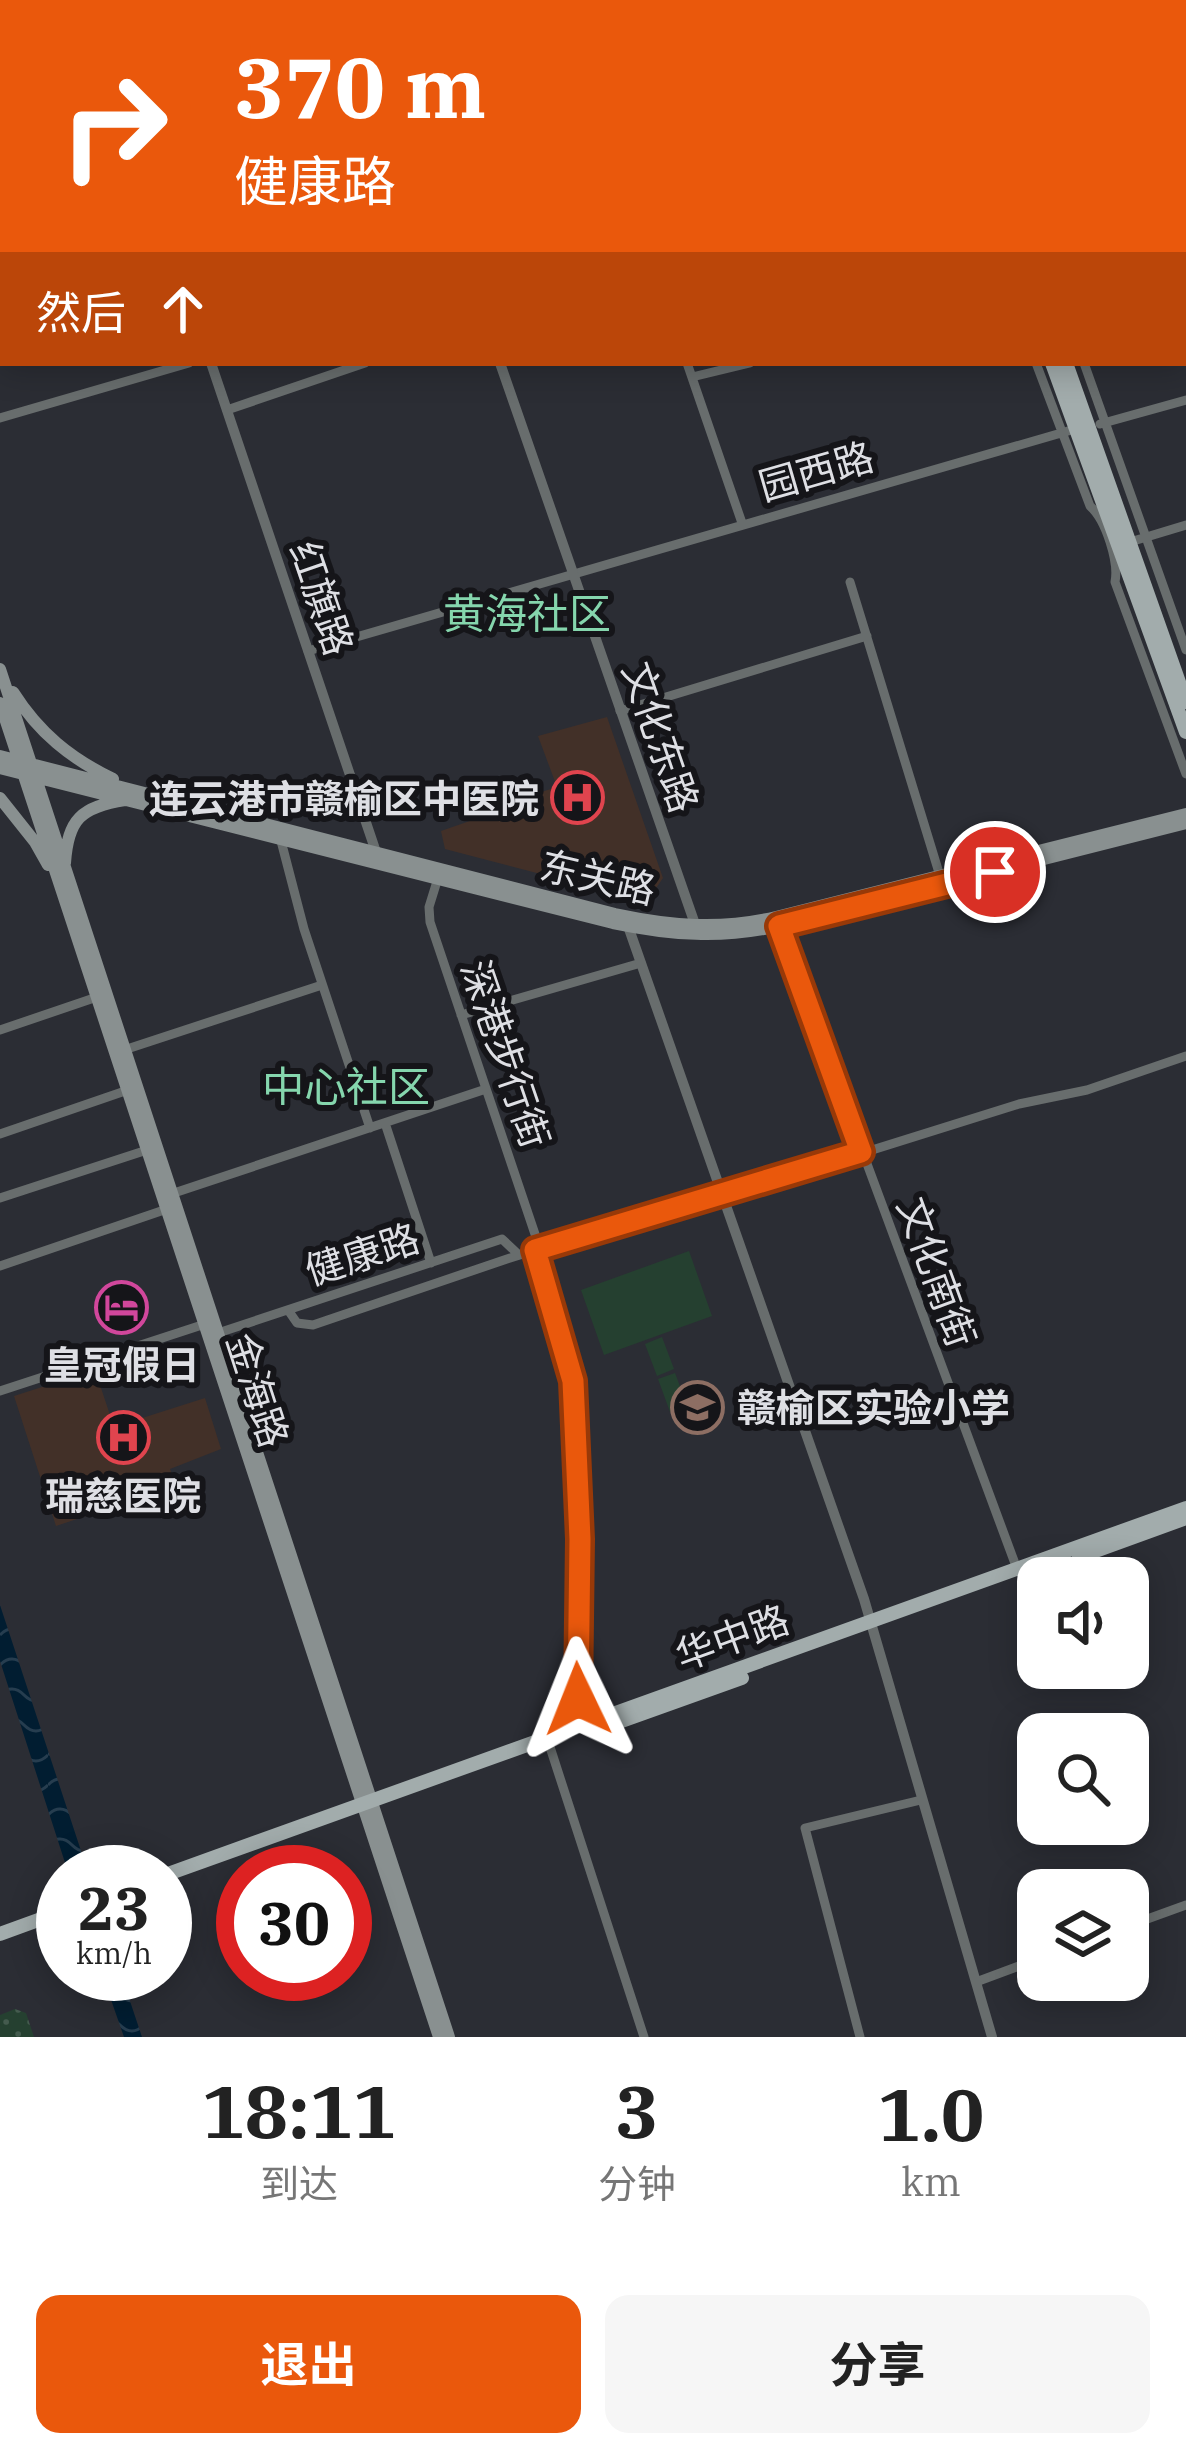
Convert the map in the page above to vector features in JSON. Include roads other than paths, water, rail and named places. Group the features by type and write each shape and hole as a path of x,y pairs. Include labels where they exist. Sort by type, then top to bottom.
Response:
{"main road":[{"path":"1053,366 1138,540 1186,702"},
{"path":"1067,366 1083,428 1186,732"},
{"path":"1,671 28,770"},
{"path":"1,671 49,739 134,795"},
{"path":"0,703 28,770"},
{"name":"东关路","path":"0,756 28,770"},
{"name":"东关路","path":"0,768 28,770 376,852 615,914 696,927 746,924 1186,814"},
{"name":"金海路","path":"28,770 218,1334 439,2037"},
{"name":"金海路","path":"28,770 147,1150 449,2037"},
{"path":"65,870 67,835 77,819 92,808 134,795"},
{"name":"东关路","path":"134,795 628,926 718,937 779,926 1186,824"},
{"path":"0,798 35,842 63,892"},
{"name":"华中路","path":"1050,1557 1186,1508"},
{"name":"华中路","path":"192,1875 581,1726 1186,1518"},
{"name":"华中路","path":"192,1866 550,1747 1017,1569"},
{"path":"0,1934 36,1921"},
{"path":"0,1944 36,1931"}],"street":[{"path":"0,418 179,366"},
{"name":"红旗路","path":"212,366 376,852"},
{"path":"227,410 356,366"},
{"name":"文化东路","path":"501,366 696,927"},
{"path":"688,366 742,523"},
{"path":"692,377 738,366"},
{"path":"1038,366 1083,428"},
{"path":"1084,366 1083,428 1090,506 1098,513 1118,571 1115,583 1186,774"},
{"name":"园西路","path":"308,651 556,576 573,575 742,523 1186,400"},
{"path":"1186,525 1138,540 1186,650"},
{"path":"850,582 940,876"},
{"path":"620,711 867,636"},
{"path":"280,836 322,985 370,1128"},
{"name":"深港步行街","path":"438,878 428,914 537,1250 573,1381 580,1539 576,1672 581,1726"},
{"path":"628,926 872,1627 992,2037"},
{"name":"文化南街","path":"779,926 1017,1569"},
{"path":"461,1016 641,963"},
{"path":"124,1050 322,985"},
{"path":"0,1030 97,997"},
{"path":"288,1310 297,1323 314,1325 519,1255 1018,1104 1087,1090 1186,1056"},
{"path":"172,1193 486,1089"},
{"path":"0,1133 128,1090"},
{"path":"385,1123 431,1262"},
{"path":"0,1198 147,1150"},
{"path":"0,1266 167,1209"},
{"name":"健康路","path":"218,1334 502,1239 519,1255"},
{"path":"0,1390 205,1324"},
{"path":"550,1747 644,2037"},
{"path":"860,2037 805,1828 921,1800"},
{"path":"1149,1918 1186,1905"},
{"path":"976,1982 1017,1967"}],"water":[{"path":"0,1605 79,1845 59,1845 0,1661"},
{"path":"111,2001 130,2001 142,2037 124,2037"}],"place":[{"name":"连云港市赣榆区中医院","path":"578,798"},
{"name":"皇冠假日","path":"122,1307"},
{"name":"赣榆区实验小学","path":"698,1407"},
{"name":"瑞慈医院","path":"123,1438"}],"district":[{"name":"黄海社区","path":"527,613"},
{"name":"中心社区","path":"346,1086"}]}
